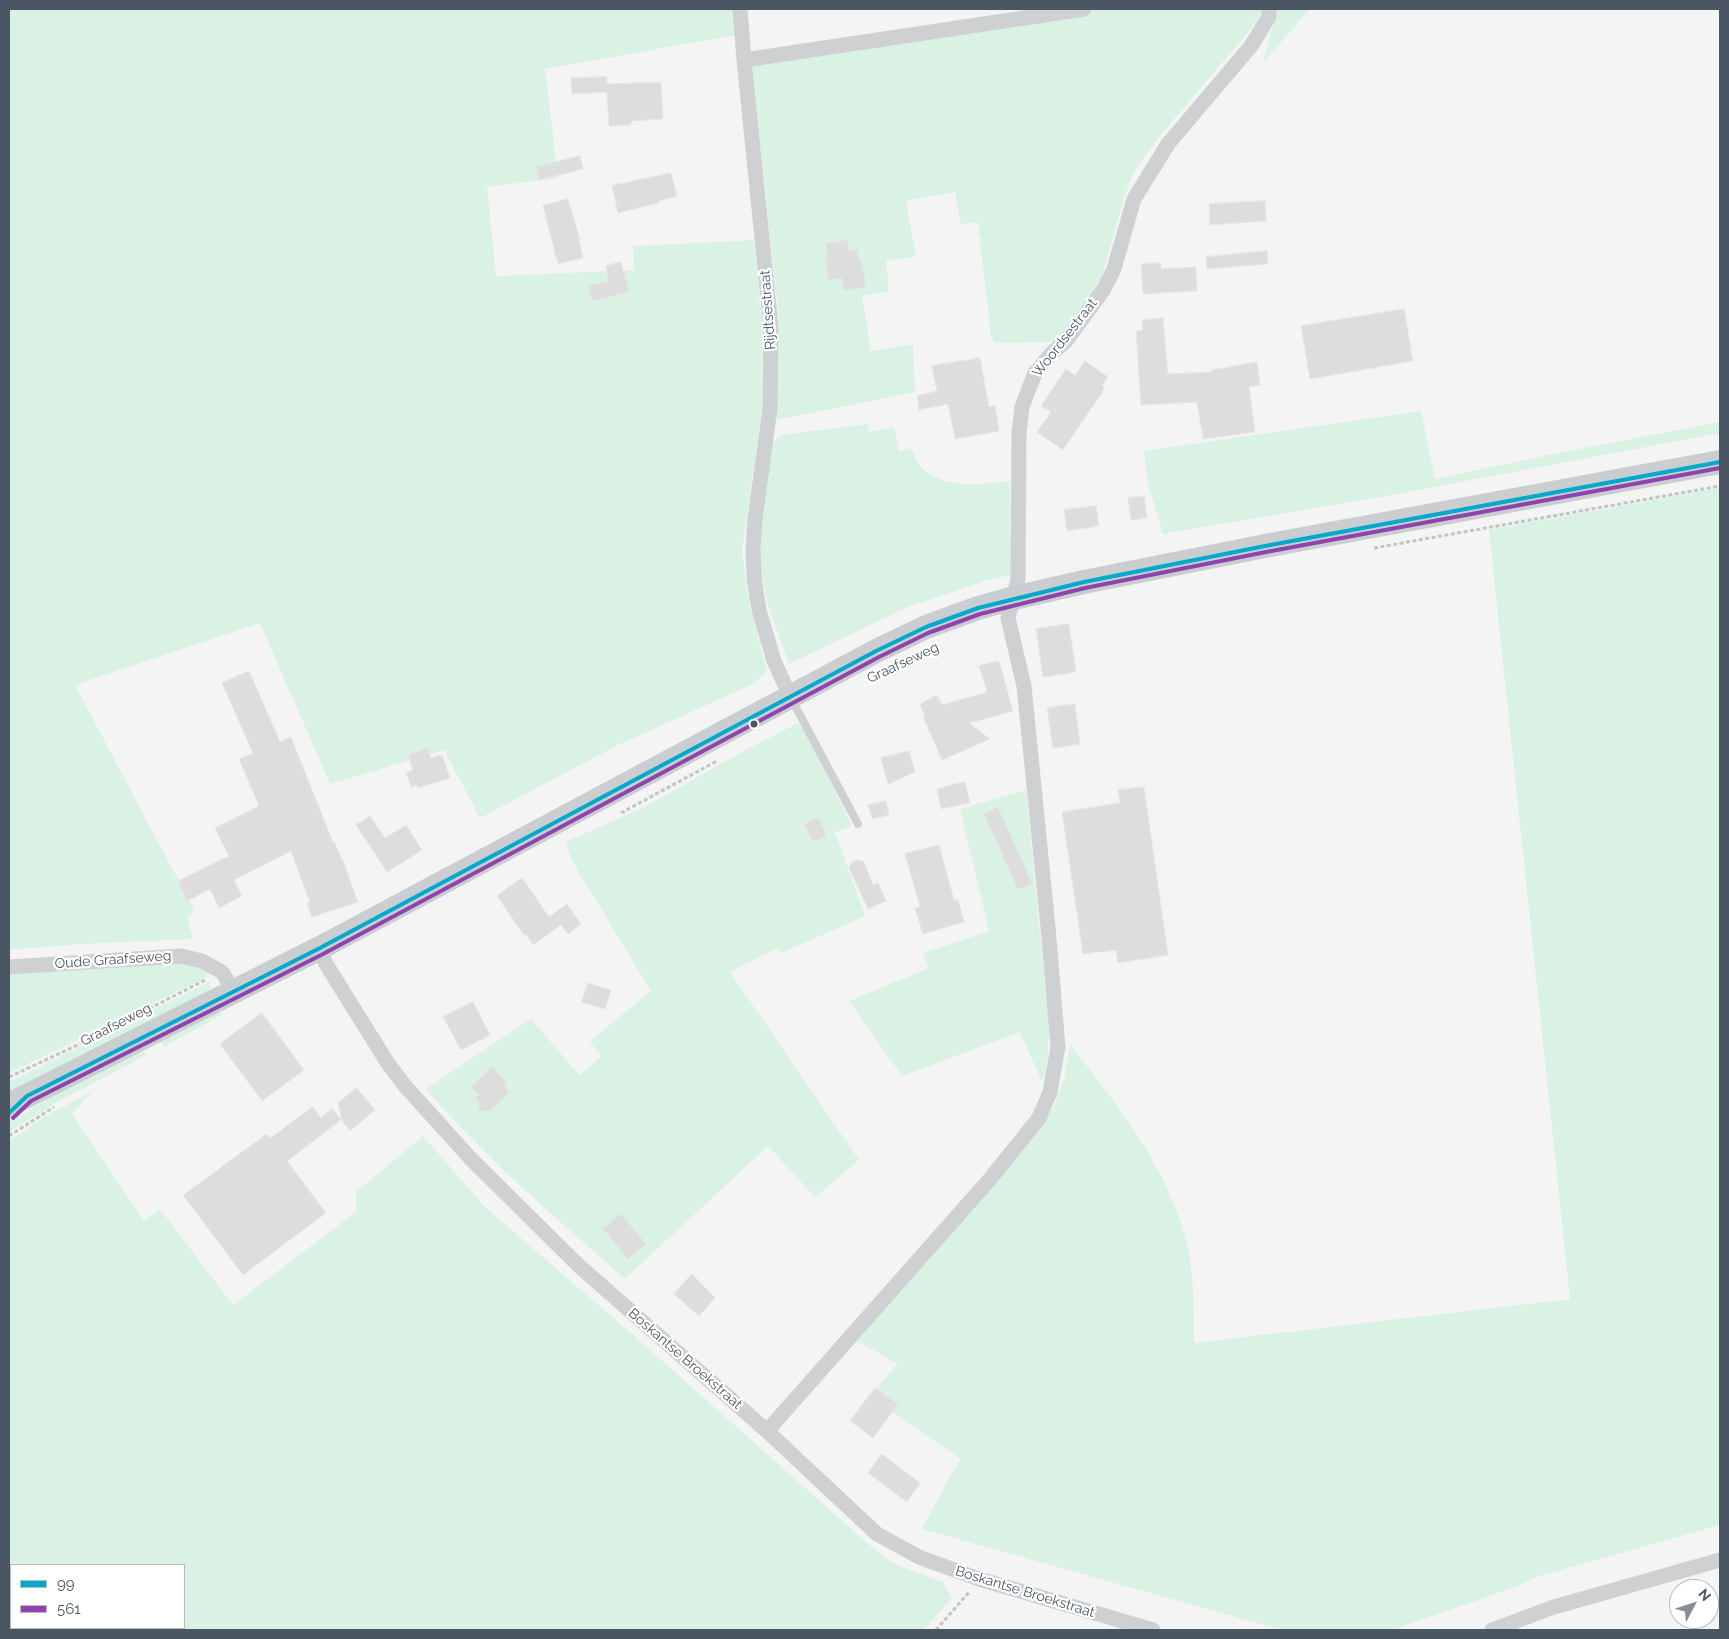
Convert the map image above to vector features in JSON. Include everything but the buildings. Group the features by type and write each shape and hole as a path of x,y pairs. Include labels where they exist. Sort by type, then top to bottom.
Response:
{"main road":[{"name":"Graafseweg","path":"9,1113 18,1100 228,981 320,948 876,650 926,627 978,608 1014,598 1140,570 1720,462"}],"street":[{"name":"Rijdtsestraat","path":"740,9 771,327 770,408 754,519 754,578 760,610 774,661 790,696"},
{"path":"744,60 1084,9"},
{"name":"Woordsestraat","path":"767,1431 990,1179 1039,1118 1050,1092 1058,1047 1024,686 1008,618 1018,579 1022,407 1035,373 1051,354 1066,341 1104,289 1114,270 1134,199 1168,144 1251,46 1269,17 1269,9"},
{"name":"Boskantse Broekstraat","path":"320,948 326,964 387,1062 405,1086 451,1137 522,1211 578,1265 767,1431 877,1534 918,1557 980,1579 1153,1630"},
{"name":"Oude Graafseweg","path":"9,967 181,956 202,961 228,981"},
{"path":"1492,1630 1554,1607 1720,1560"}],"lane":[{"path":"790,696 858,824"}],"path":[{"name":"Graafseweg","path":"9,1077 86,1041 228,981"},
{"path":"936,1630 980,1579"}],"green space":[{"path":"9,9 735,9 736,35 545,69 558,178 487,187 496,276 634,270 633,246 754,240 764,334 762,409 742,551 750,607 767,671 753,684 618,745 480,818 444,750 330,784 260,623 75,685 194,910 187,918 193,939 82,944 9,950"},
{"path":"1086,9 1262,9 1262,13 1246,35 1163,132 1134,171 1125,195 1101,279 1080,312 1055,342 995,343 991,337 978,222 961,224 955,192 906,201 916,257 886,260 889,291 862,296 871,351 913,344 915,392 776,420 779,321 752,65"},
{"path":"1277,9 1310,9 1263,63"},
{"path":"1421,411 1435,479 1720,422 1720,433 1397,494 1163,534 1148,483 1144,451"},
{"path":"868,424 869,432 894,427 899,451 911,448 923,469 932,476 953,483 965,484 1010,481 1011,575 985,581 908,607 789,664 768,605 760,569 762,514 773,442 782,435"},
{"path":"1720,488 1720,1525 1536,1577 1518,1586 1392,1630 1282,1630 922,1529 961,1459 869,1396 898,1364 856,1340 1053,1109 1065,1076 1070,1044 1137,1135 1165,1184 1176,1210 1185,1237 1190,1263 1193,1290 1194,1343 1570,1299 1489,530"},
{"path":"798,723 809,737 852,826 835,832 865,916 781,953 777,948 730,972 859,1160 815,1197 768,1146 625,1279 497,1164 426,1089 531,1019 579,1075 601,1057 590,1041 651,991 572,861 566,842 646,806 749,748"},
{"path":"1026,790 1049,1027 1047,1062 1042,1082 1020,1032 902,1076 849,1001 929,968 923,953 989,931 960,809"},
{"path":"167,959 208,970 209,976 9,1073 9,972"},
{"path":"209,982 211,989 206,992 9,1095 9,1082"},
{"path":"220,1011 223,1014 164,1047 160,1040"},
{"path":"139,1051 148,1054 54,1104 9,1132 9,1123 64,1089"},
{"path":"93,1091 72,1114 144,1221 160,1209 233,1305 356,1212 356,1192 423,1136 484,1206 640,1341 865,1541 887,1559 904,1568 943,1582 952,1598 924,1630 9,1630 9,1141 44,1117"}],"transit line":[{"name":"99","path":"9,1113 27,1096 320,948 876,651 926,627 978,608 1084,582 1265,546 1720,462"},
{"name":"561","path":"13,1118 31,1101 323,954 879,657 928,633 980,614 1085,588 1266,552 1720,468"}]}
